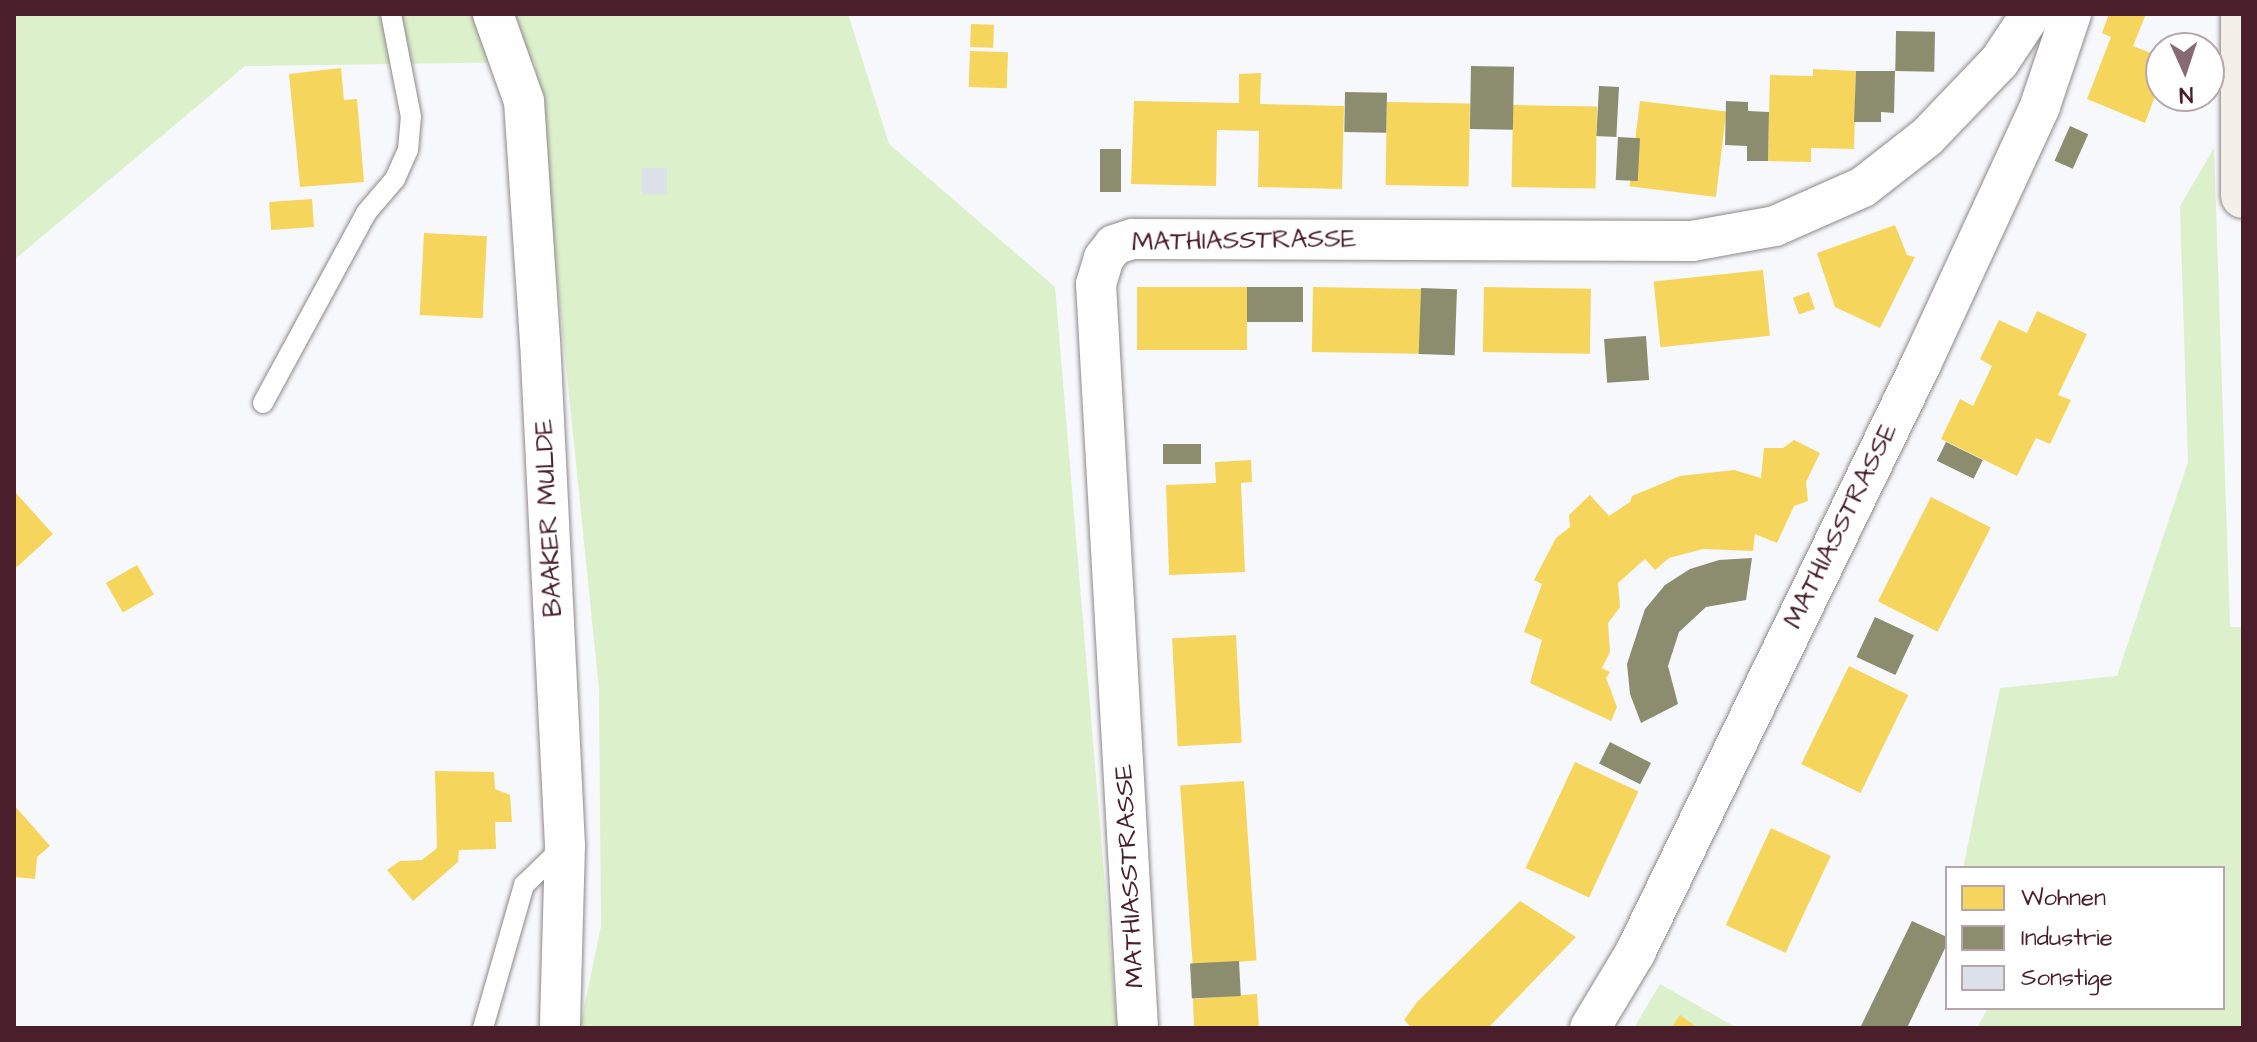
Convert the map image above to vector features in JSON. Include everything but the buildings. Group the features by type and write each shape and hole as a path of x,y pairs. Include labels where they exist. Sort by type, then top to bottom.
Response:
{"main road":[{"path":"2243,14 2243,196"}],"street":[{"name":"BAAKER MULDE","path":"493,14 524,101 565,845 560,1028"},
{"name":"MATHIASSTRASSE","path":"1138,1028 1096,284 1104,258 1114,245 1133,239 1692,241 1775,226 1863,187 1927,137 1999,62 2031,14"},
{"name":"MATHIASSTRASSE","path":"1590,1028 1640,943 1921,364 2040,106 2071,14"}],"lane":[{"path":"263,403 366,213 395,179 408,150 411,117 391,14"},
{"path":"483,1028 524,885 565,845"}],"green space":[{"path":"14,14 848,14 889,144 1055,287 1117,1028 580,1028 601,926 599,689 535,62 245,66 14,260"},
{"path":"2214,148 2230,627 2243,627 2243,1028 1977,1028 1987,1010 2225,1010 2225,866 1964,864 2000,688 2117,676 2188,462 2180,206"},
{"path":"1660,984 1737,1028 1634,1028"}]}
